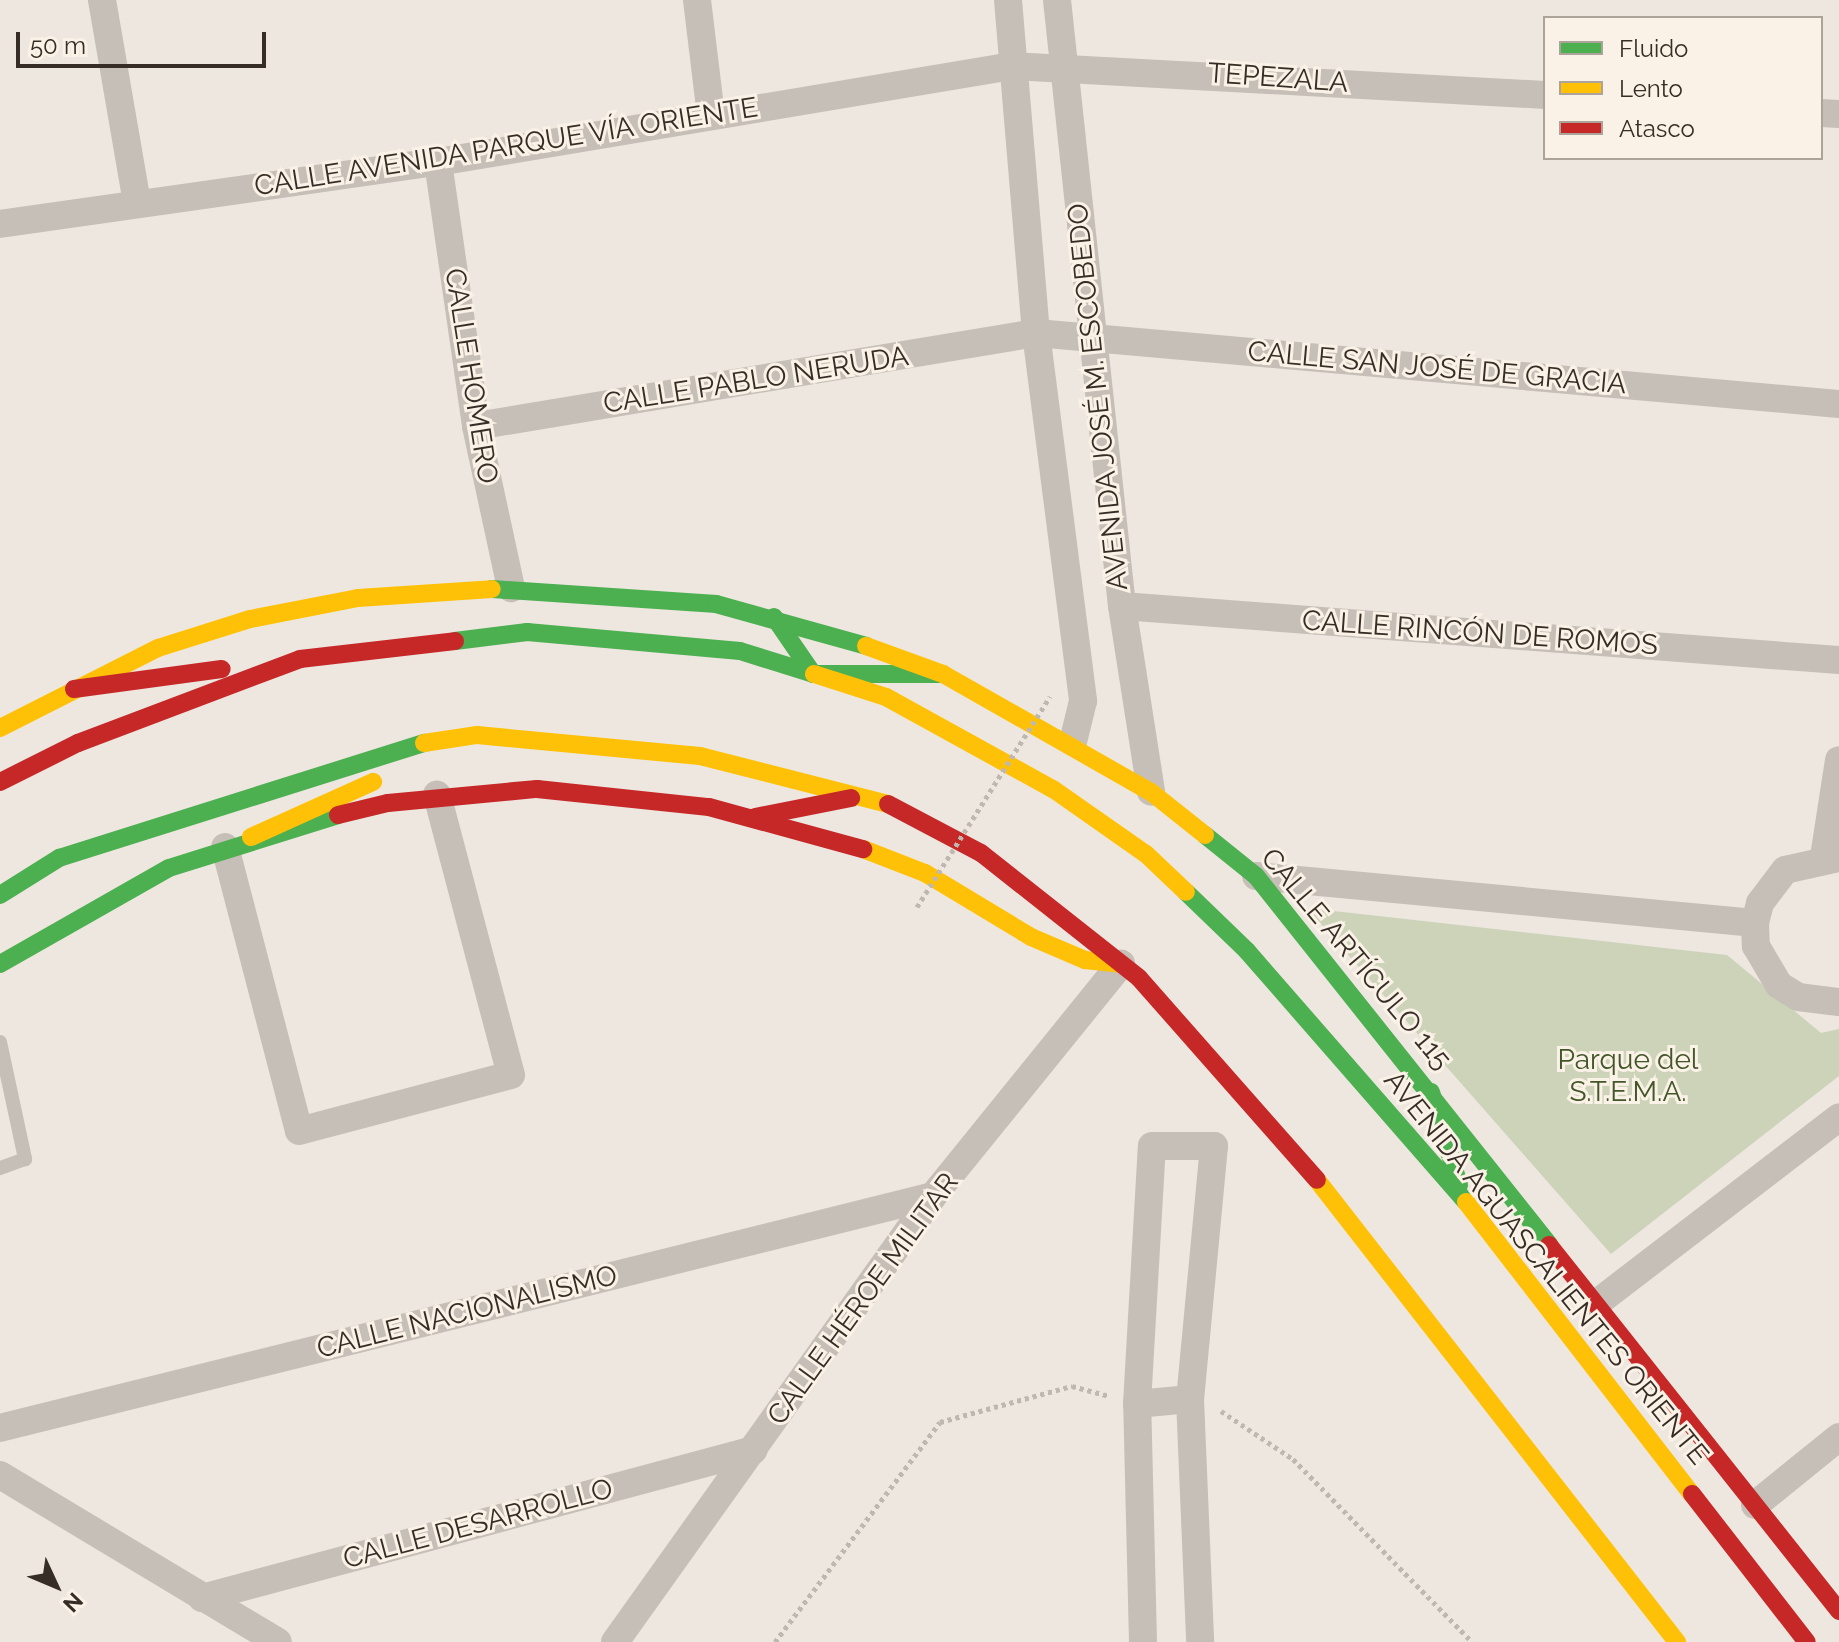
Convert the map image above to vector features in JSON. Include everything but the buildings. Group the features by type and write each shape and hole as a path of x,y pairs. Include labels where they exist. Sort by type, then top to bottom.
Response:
{"main road":[{"name":"CALLE ARTÍCULO 115","path":"0,728 158,648 250,619 358,598 511,588 716,604 774,617 943,674 1073,742 1151,792 1256,876 1431,1092 1839,1611"},
{"path":"774,617 813,674 943,674"},
{"name":"AVENIDA AGUASCALIENTES ORIENTE","path":"0,782 246,677 300,659 527,632 740,651 886,697 1053,789 1146,854 1247,951 1463,1199 1807,1642"},
{"path":"74,689 300,659"},
{"path":"0,964 155,875 238,842 477,735"},
{"path":"0,895 59,858 414,744 477,735 700,756 868,794 981,853 1121,964 1306,1166 1677,1642"},
{"path":"238,842 437,795 579,790 755,817 876,853 925,873 1031,937 1085,960 1121,964"},
{"path":"755,817 868,794"},
{"path":"1431,1092 1463,1199"}],"street":[{"path":"102,0 137,202"},
{"path":"697,0 711,116"},
{"name":"AVENIDA JOSÉ M. ESCOBEDO","path":"1008,0 1036,333 1083,701 1073,742"},
{"name":"AVENIDA JOSÉ M. ESCOBEDO","path":"1057,0 1061,64 1122,606 1151,792"},
{"name":"TEPEZALA","path":"1012,66 1061,64 1543,95"},
{"name":"CALLE AVENIDA PARQUE VÍA ORIENTE","path":"0,224 137,202 438,162 1012,66"},
{"name":"CALLE HOMERO","path":"438,162 476,426 511,588"},
{"name":"CALLE SAN JOSÉ DE GRACIA","path":"1036,333 1839,404"},
{"name":"CALLE PABLO NERUDA","path":"476,426 1036,333"},
{"name":"CALLE RINCÓN DE ROMOS","path":"1122,606 1839,660"},
{"path":"1839,760 1832,857 1785,870 1760,903 1755,923 1764,967 1779,985 1808,1000 1839,1002"},
{"path":"238,842 299,1131 511,1075 437,795"},
{"path":"1256,876 1755,923"},
{"name":"CALLE HÉROE MILITAR","path":"615,1642 933,1196 1121,964"},
{"path":"1597,1303 1839,1117"},
{"path":"1143,1642 1137,1404 1152,1146 1214,1146 1190,1399 1200,1642"},
{"name":"CALLE NACIONALISMO","path":"0,1428 933,1196"},
{"path":"1137,1404 1190,1399"},
{"path":"1755,1505 1839,1437"},
{"name":"CALLE DESARROLLO","path":"202,1598 754,1450"},
{"path":"0,1475 278,1642"}],"lane":[{"path":"0,1042 25,1159 0,1168"}],"path":[{"path":"917,907 1050,697"},
{"path":"775,1642 940,1422 1072,1386 1137,1404"},
{"path":"1190,1399 1239,1418 1293,1459 1472,1642"}],"green space":[{"name":"Parque del S.T.E.M.A.","path":"1307,908 1727,955 1821,1033 1839,1029 1839,1076 1611,1254"}],"traffic: fast":[{"path":"492,589 716,604 866,646"},
{"path":"774,617 813,674 943,674"},
{"path":"455,641 527,632 740,651 814,674"},
{"path":"0,895 59,858 424,743"},
{"path":"0,964 169,868 338,815"},
{"path":"1205,835 1256,876 1549,1245"},
{"path":"1186,892 1247,951 1466,1202"},
{"path":"1431,1092 1459,1185"}],"traffic: slow":[{"path":"0,728 158,648 250,619 358,598 492,589"},
{"path":"866,646 943,674 1151,792 1205,835"},
{"path":"814,674 886,697 1053,789 1146,854 1186,892"},
{"path":"424,743 477,735 700,756 888,804"},
{"path":"251,837 373,782"},
{"path":"863,849 925,873 1031,937 1085,960 1121,964"},
{"path":"1317,1180 1677,1642"},
{"path":"1466,1202 1692,1494"}],"traffic: jam":[{"path":"0,782 78,743 300,659 455,641"},
{"path":"74,689 222,669"},
{"path":"338,815 388,803 537,789 709,807 863,849"},
{"path":"755,817 851,798"},
{"path":"888,804 981,853 1139,978 1317,1180"},
{"path":"1549,1245 1839,1611"},
{"path":"1692,1494 1807,1642"}]}
